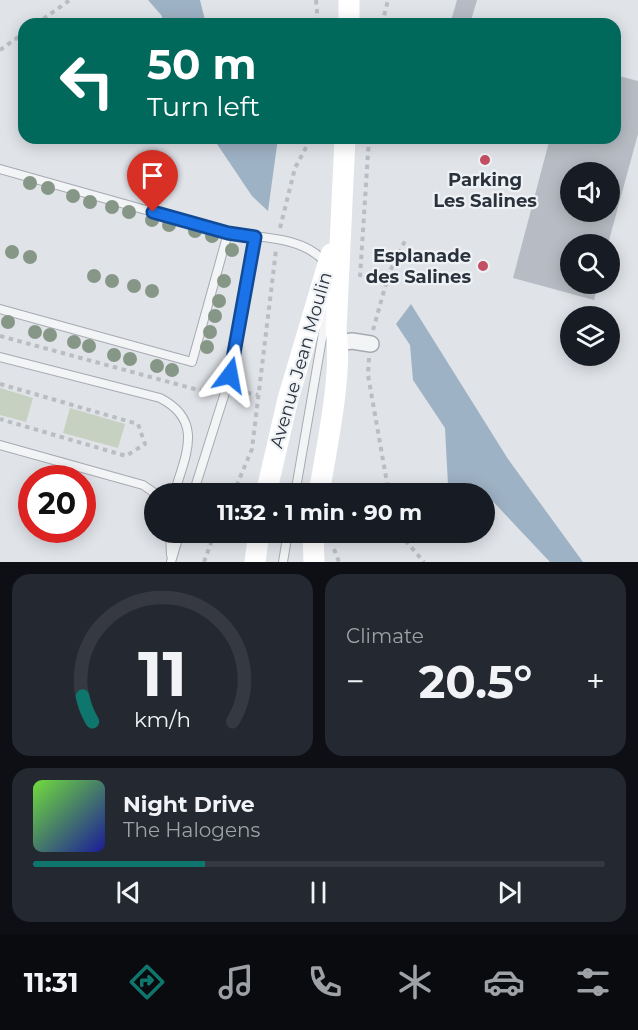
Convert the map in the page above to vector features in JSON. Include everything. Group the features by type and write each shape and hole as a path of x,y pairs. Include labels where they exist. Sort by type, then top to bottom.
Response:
{"main road":[{"path":"349,0 349,18"},
{"name":"Avenue Jean Moulin","path":"321,483 332,406 338,343 336,331 345,144"},
{"name":"Avenue Jean Moulin","path":"269,483 288,399 340,228"},
{"path":"255,562 258,543"},
{"path":"313,543 314,562"}],"street":[{"path":"338,343 352,341 371,344"}],"lane":[{"path":"0,169 228,233 278,240 315,252 327,266"},
{"path":"297,483 340,228"},
{"path":"0,309 192,362 228,233"},
{"path":"195,483 234,361 255,237"},
{"path":"0,357 160,398 170,403 182,414 189,435 177,483"},
{"path":"0,445 144,486"},
{"path":"170,543 171,562"},
{"path":"171,562 177,543"},
{"path":"283,562 286,543"}],"path":[{"path":"44,18 70,0"},
{"path":"316,0 318,18"},
{"path":"384,18 388,0"},
{"path":"0,50 18,37"},
{"path":"238,483 252,449 278,240 295,168 307,144"},
{"path":"387,483 368,375 371,344 389,273 405,241"},
{"path":"0,336 224,393 258,395"},
{"path":"0,384 138,424 146,444 126,456 0,419"},
{"path":"204,562 211,543"},
{"path":"408,543 424,562"}],"green space":[{"path":"0,388 33,398 26,422 0,415"},
{"path":"70,408 125,424 118,448 63,433"}],"water":[{"path":"148,0 200,0 204,18 162,18"},
{"path":"217,144 277,144 268,211 252,196"},
{"path":"411,304 508,459 583,562 550,562 495,504 495,483 448,483 445,428 413,380 410,345 396,324"}],"building":[{"path":"457,0 477,0 472,18 452,18"},
{"path":"621,77 638,81 638,134 620,200 620,162 560,162 560,222 614,222 611,234 560,234 560,291 513,278 548,144 621,144"},
{"path":"572,294 596,294 594,300"}],"place":[{"name":"Parking Les Salines","path":"485,160"},
{"name":"Esplanade des Salines","path":"483,266"}],"route":[{"path":"153,212 228,233 255,237 230,375"}]}
